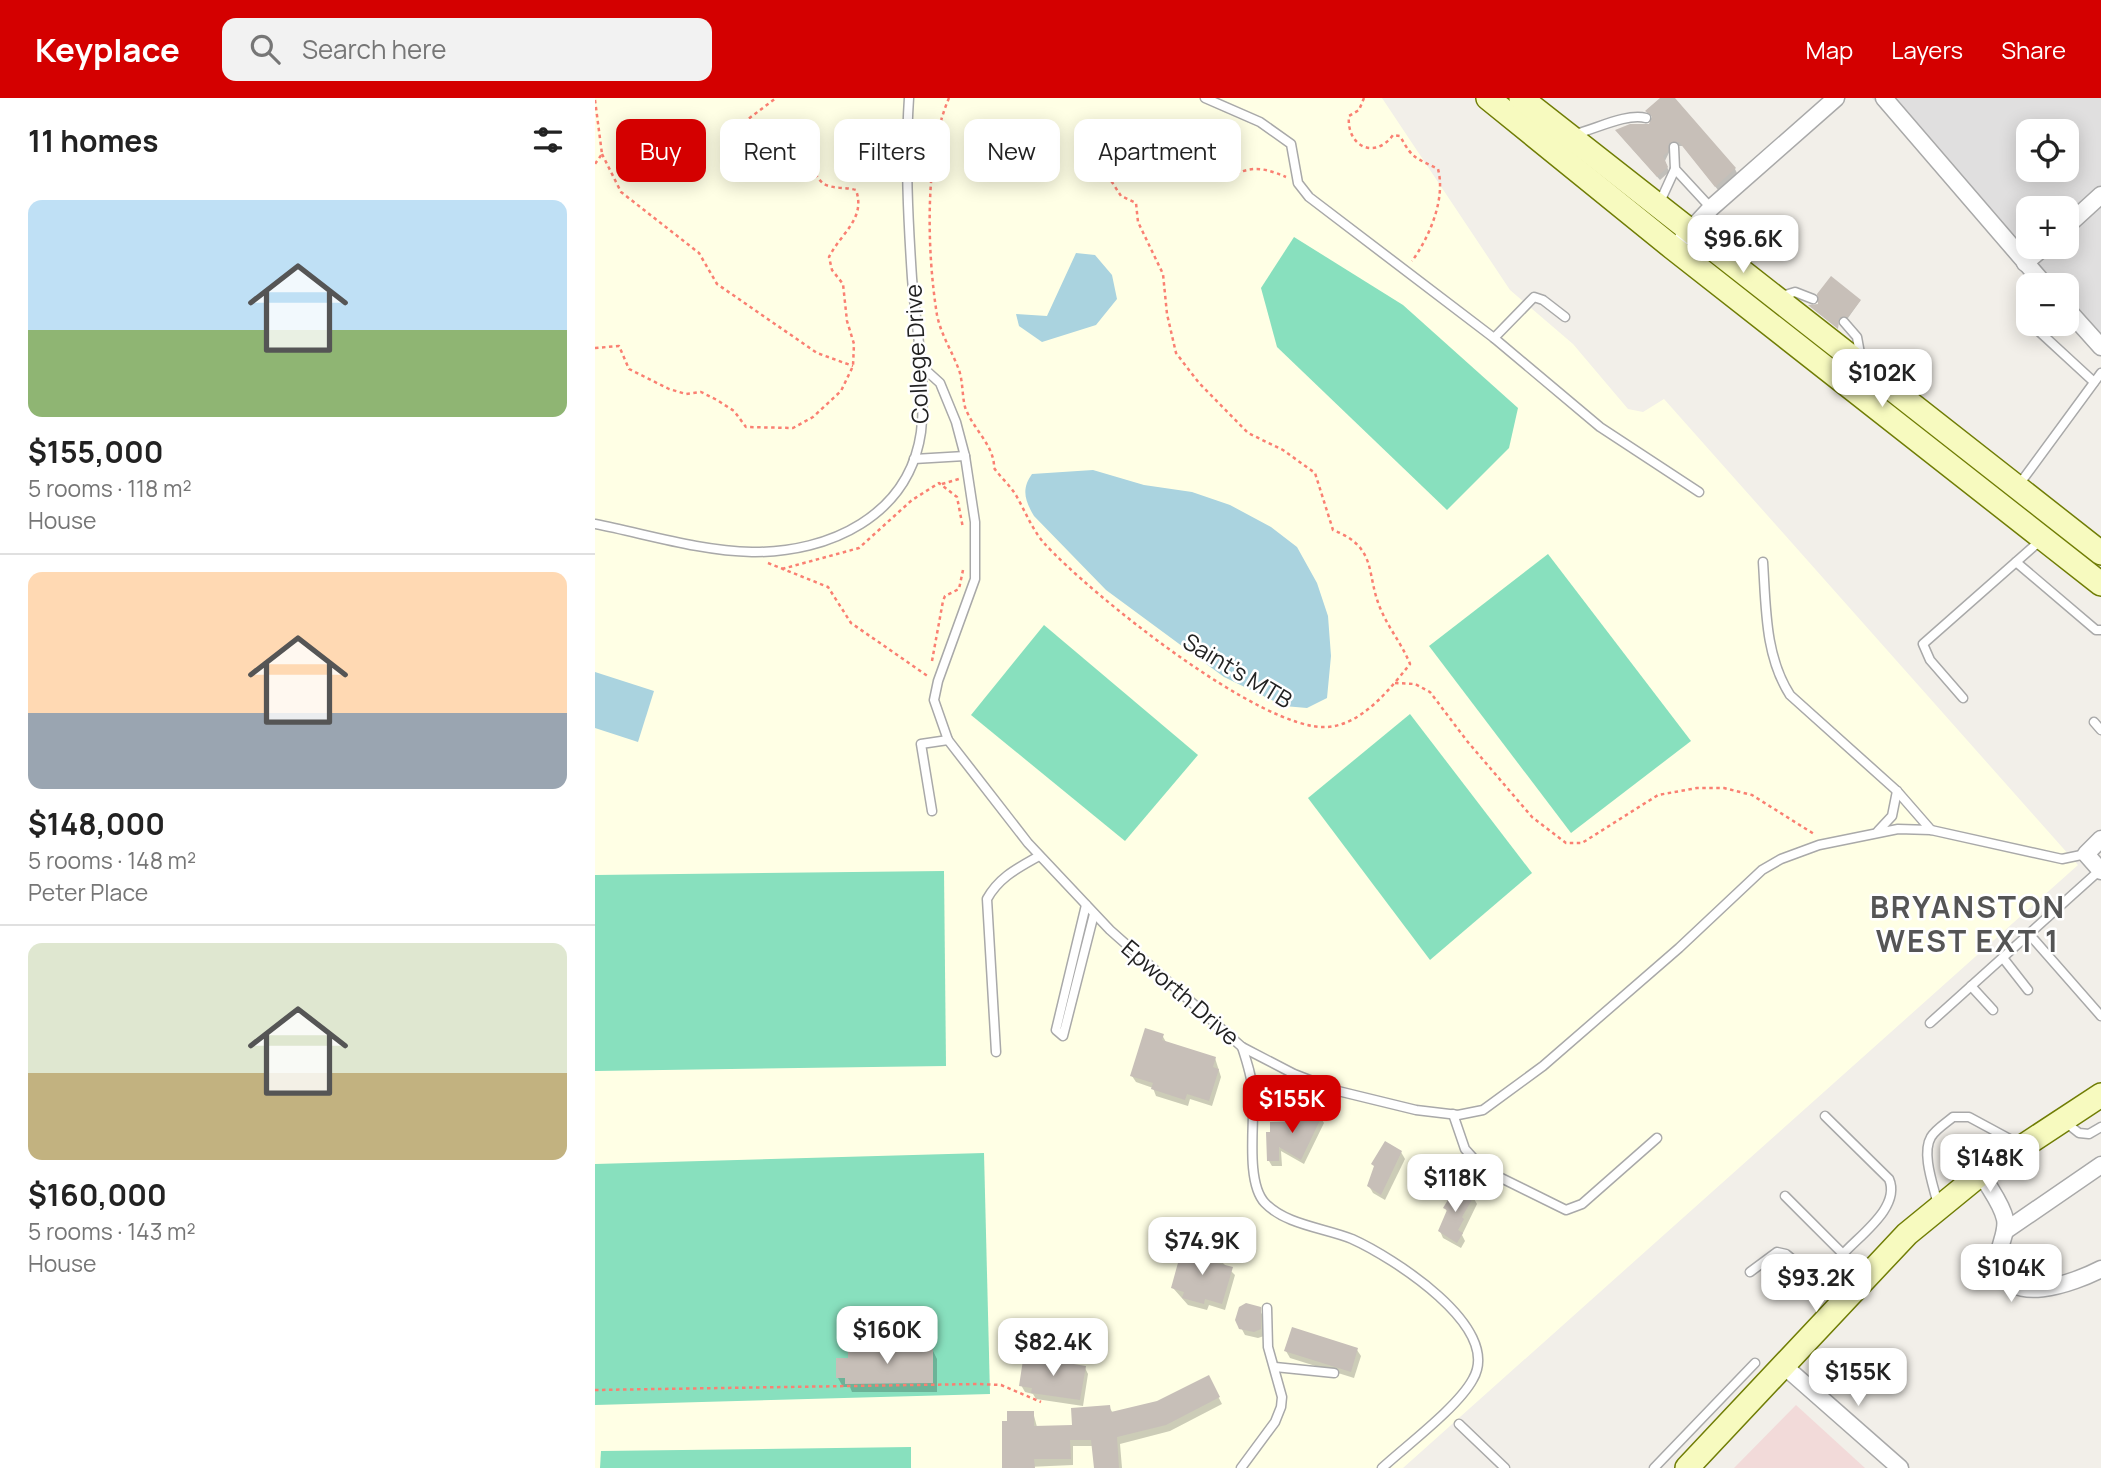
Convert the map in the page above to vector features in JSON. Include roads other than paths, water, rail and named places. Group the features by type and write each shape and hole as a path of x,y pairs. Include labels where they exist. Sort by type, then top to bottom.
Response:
{"main road":[{"path":"1488,98 1673,248 2101,584"},
{"path":"1521,98 2101,553"},
{"path":"1699,1468 1939,1211 2101,1095"},
{"path":"1687,1468 1788,1370 1842,1300 1865,1276 1977,1176 2101,1104"}],"street":[{"path":"1673,248 1711,208 1836,98"},
{"path":"1884,98 2034,273"},
{"path":"2079,215 2101,195"},
{"path":"2025,263 2030,259"},
{"path":"2079,322 2101,347"},
{"path":"2101,839 2086,854 2101,870"},
{"path":"2005,1231 2101,1165"},
{"path":"1985,1180 2003,1210 2005,1231 1998,1258 2008,1281 2030,1290 2080,1280 2101,1269"},
{"path":"1788,1370 1900,1468"}],"lane":[{"name":"College Drive","path":"595,524 719,549 751,552 815,544 860,526 890,501 914,459 922,418 908,221 909,98"},
{"path":"1205,98 1260,122 1291,144 1298,183 1309,197 1494,338 1600,427 1699,492"},
{"path":"1568,136 1601,128 1627,116 1646,118"},
{"path":"1658,206 1675,169 1674,147"},
{"path":"1675,169 1711,208"},
{"path":"1776,298 1795,292 1812,299"},
{"path":"1494,338 1534,297 1543,300 1565,317"},
{"path":"1843,323 1857,337 1861,365"},
{"path":"2044,336 2094,382"},
{"name":"Epworth Drive","path":"919,364 940,383 965,456 975,522 977,564 971,594 938,681 935,701 948,740 1039,856 1094,915 1243,1047 1294,1074 1338,1091 1416,1110 1453,1114 1483,1110 1543,1066 1679,948 1762,870 1780,859 1878,831 1931,830 2062,859 2086,854"},
{"path":"2018,487 2101,373"},
{"path":"914,459 965,456"},
{"path":"1963,698 1930,660 1923,644 2044,538"},
{"path":"1763,562 1768,631 1777,675 1790,695 1898,791 1931,830"},
{"path":"2016,562 2096,630 2101,630"},
{"path":"2094,722 2101,730"},
{"path":"932,811 921,744 948,740"},
{"path":"1878,831 1892,816 1898,791"},
{"path":"996,1052 987,899 1002,878 1039,856"},
{"path":"1930,1023 2101,870"},
{"path":"1086,905 1059,1033 1094,915"},
{"path":"2029,934 2101,1016"},
{"path":"2003,958 2028,990"},
{"path":"1971,986 1993,1010"},
{"path":"1243,1047 1253,1093 1255,1182 1265,1203 1294,1220 1327,1229 1383,1254 1459,1317 1477,1342 1478,1370 1466,1390 1382,1468"},
{"path":"1453,1114 1465,1149 1483,1169 1566,1210 1582,1204 1657,1138"},
{"path":"1825,1116 1888,1179 1892,1188 1889,1204 1843,1254"},
{"path":"1939,1211 1928,1159 1929,1144 1931,1136 1953,1117 1969,1117 2027,1149"},
{"path":"2069,1125 2079,1133 2089,1134 2101,1127"},
{"path":"1785,1196 1865,1276"},
{"path":"1751,1272 1777,1252 1786,1254 1842,1300"},
{"path":"1241,1468 1275,1422 1281,1408 1282,1397 1268,1346 1267,1308"},
{"path":"1654,1468 1755,1363"},
{"path":"1275,1367 1334,1373"},
{"path":"1704,1416 1722,1432"},
{"path":"1459,1424 1505,1468"}],"water":[{"path":"1076,253 1095,255 1112,275 1117,299 1096,325 1042,342 1019,326 1016,314 1047,316"},
{"path":"1093,470 1144,485 1192,492 1230,505 1271,527 1297,547 1317,583 1328,616 1331,656 1327,698 1307,708 1284,706 1224,677 1106,590 1034,516 1025,495 1026,485 1032,474"},
{"path":"595,672 654,691 638,742 595,728"}],"district":[{"name":"BRYANSTON WEST EXT 1","path":"1968,923"}]}
